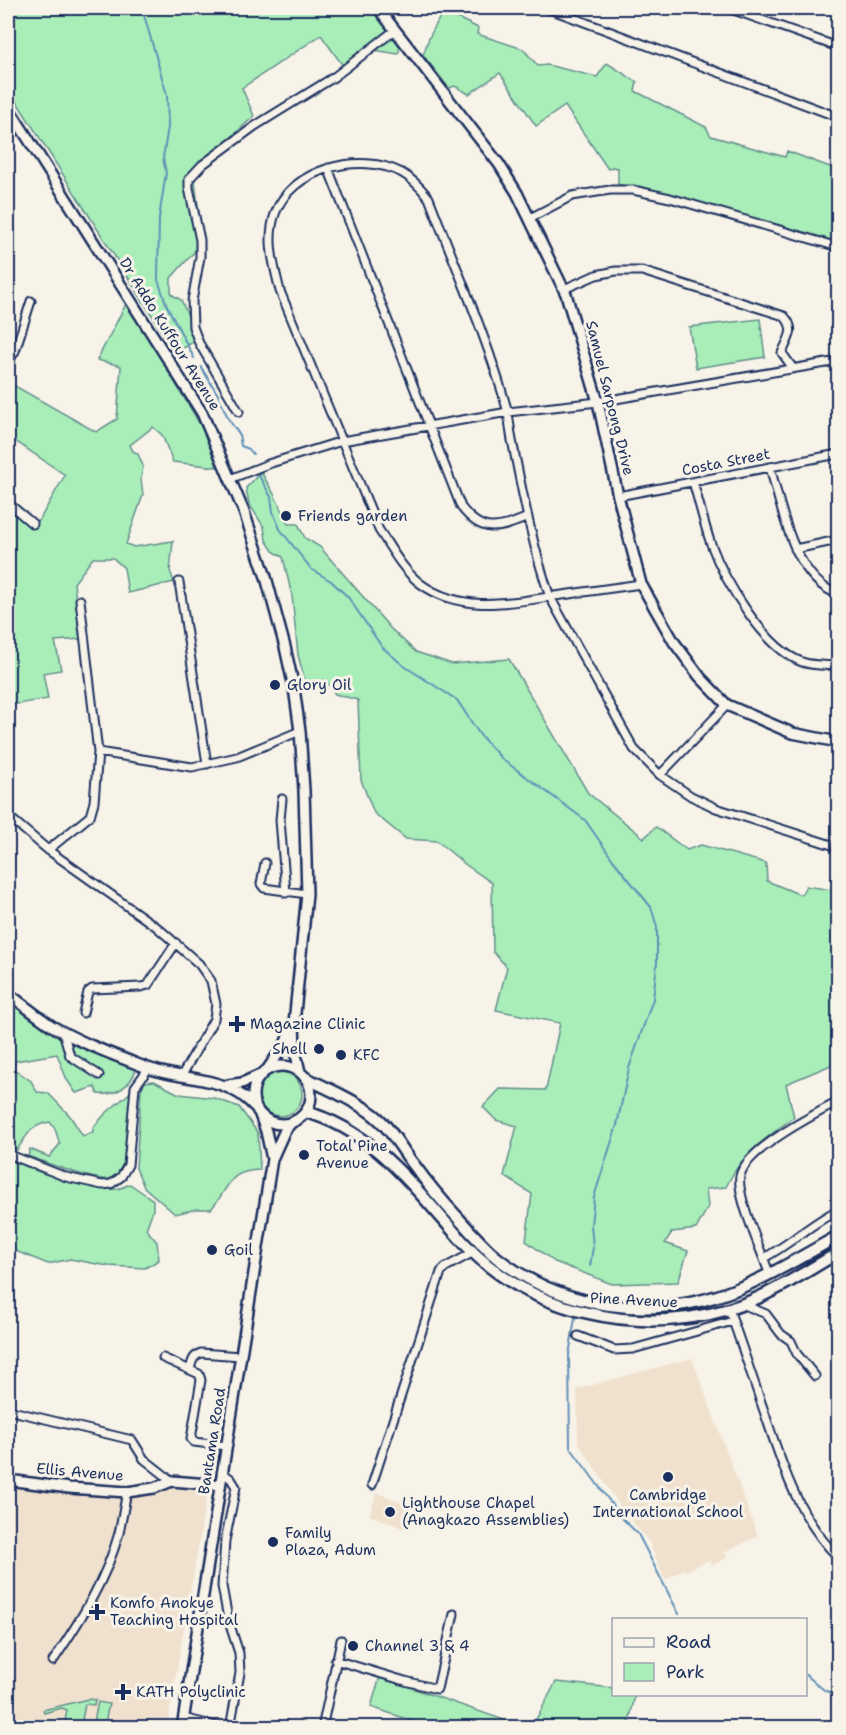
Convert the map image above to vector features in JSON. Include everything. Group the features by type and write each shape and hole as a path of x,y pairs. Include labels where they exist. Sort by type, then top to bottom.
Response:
{"main road":[{"name":"Samuel Sarpong Drive","path":"378,8 499,164 517,193 564,289 598,402 618,496 641,584 674,642 700,677 727,705 792,734 838,741"},
{"name":"Dr Addo Kuffour Avenue","path":"8,107 202,412 244,512 263,569 285,647 300,731 306,825 307,894 294,1023"},
{"path":"8,993 52,1026 148,1069 225,1085 240,1093 272,1123 291,1123"},
{"path":"272,1159 266,1131 252,1093 255,1083 285,1044 294,1023"},
{"path":"272,1159 285,1130 306,1112 311,1098 310,1088 295,1050 294,1023"},
{"path":"225,1085 242,1083 281,1066 291,1067 374,1115 389,1130 414,1166 481,1244 497,1258 563,1296 603,1306 649,1308 692,1302 728,1292 838,1236"},
{"name":"Pine Avenue","path":"306,1112 335,1122 379,1151 411,1182 474,1252 494,1269 534,1295 582,1312 616,1317 663,1319 688,1318 729,1309 775,1289 838,1253"},
{"name":"Bantama Road","path":"182,1723 272,1159"},
{"name":"Ellis Avenue","path":"8,1480 69,1488 127,1492 154,1488 172,1481 220,1485"}],"street":[{"path":"547,8 838,117"},
{"path":"728,8 838,47"},
{"path":"238,412 199,343 193,327 192,301 200,257 200,240 189,179 202,165 255,126 334,77 395,30"},
{"path":"641,584 550,597 517,603 486,604 447,598 420,583 401,563 379,530 280,291 272,258 270,236 275,213 286,192 309,175 328,168 360,164 382,166 401,173 418,185 429,198 492,362 508,412 510,434 528,517 550,597 634,749 660,775 716,808 838,847"},
{"path":"328,168 461,507 470,519 480,526 493,528 528,517"},
{"path":"530,219 572,196 610,190 633,190 838,247"},
{"path":"564,289 596,275 616,271 642,271 784,316 792,327 792,333 782,353 792,368"},
{"path":"8,363 15,351 31,301"},
{"path":"230,479 268,464 342,441 508,412 598,402 838,361"},
{"name":"Costa Street","path":"618,496 838,454"},
{"path":"770,467 795,549 814,578 830,591 838,594"},
{"path":"693,482 711,545 735,592 758,625 778,647 795,658 811,664 838,666"},
{"path":"8,503 33,524"},
{"path":"795,549 838,540"},
{"path":"179,582 207,764"},
{"path":"48,850 90,816 94,802 98,752 80,600"},
{"path":"660,775 727,705"},
{"path":"98,752 192,768 237,757 300,731"},
{"path":"282,799 280,820 286,893"},
{"path":"8,816 48,850 176,943 199,964 211,981 216,1004 214,1019 182,1075"},
{"path":"265,863 261,884 264,888 286,893 307,894"},
{"path":"83,1013 88,992 92,989 148,985 176,943"},
{"path":"63,1031 70,1056 99,1075"},
{"path":"8,1154 66,1177 102,1185 111,1184 121,1177 128,1165 135,1087 148,1069"},
{"path":"769,1273 742,1191 740,1177 744,1166 754,1155 802,1120 838,1102"},
{"path":"764,1258 838,1210"},
{"path":"372,1485 441,1272 474,1252"},
{"path":"742,1304 766,1314 781,1334 790,1341 797,1354 815,1376"},
{"path":"729,1309 793,1492 814,1528 838,1557"},
{"path":"578,1335 619,1351 733,1321"},
{"path":"190,1370 192,1361 196,1355 201,1353 240,1356"},
{"path":"163,1358 199,1374 201,1380 191,1439 194,1442 226,1446"},
{"path":"8,1410 132,1440 144,1459 172,1481"},
{"path":"222,1472 231,1479 236,1487 225,1541 222,1586 228,1619 239,1653 240,1673 230,1728"},
{"path":"53,1661 80,1621 106,1571 119,1534 127,1492"},
{"path":"335,1660 405,1682 437,1689 440,1686 454,1614"},
{"path":"322,1728 341,1640"},
{"path":"182,1723 224,1728"}],"shaded area":[{"name":"Cambridge International School","path":"692,1358 758,1536 725,1552 727,1558 712,1565 709,1560 686,1571 684,1569 665,1580 649,1542 624,1512 578,1442 577,1389"},
{"name":"Komfo Anokye Teaching Hospital","path":"8,1487 133,1497 177,1488 208,1490 167,1727 8,1728"},
{"path":"377,1492 415,1509 406,1529 369,1515"}],"green space":[{"path":"8,8 373,8 393,34 400,48 398,54 374,50 346,70 321,35 242,88 254,116 194,172 200,223 196,250 171,278 171,294 181,300 198,339 174,354 152,315 8,88"},
{"path":"443,11 478,28 477,34 523,49 538,66 547,65 597,77 607,63 637,82 635,91 706,127 711,136 785,157 787,151 838,170 838,244 618,184 618,168 608,169 565,106 536,126 500,73 469,94 455,86 449,88 423,55"},
{"path":"127,302 207,436 217,467 173,462 162,435 153,427 130,445 138,454 143,466 141,479 143,495 126,544 134,547 173,541 170,571 174,582 128,593 124,568 113,558 93,558 74,583 80,639 55,641 61,670 43,673 48,699 11,705 8,678 8,499 37,524 65,475 8,436 8,382 96,432 117,419 121,366 97,360"},
{"path":"760,319 765,357 696,368 689,327"},
{"path":"261,472 288,524 298,524 305,538 320,547 391,629 416,652 452,664 509,659 588,793 644,838 656,827 687,850 701,845 766,863 767,881 801,895 806,886 838,891 838,1062 786,1084 794,1117 747,1156 726,1187 706,1189 708,1207 696,1229 672,1232 665,1243 688,1251 678,1282 612,1284 555,1262 526,1241 532,1194 504,1176 517,1126 496,1120 483,1107 500,1089 546,1090 560,1023 496,1010 507,967 493,952 492,883 437,841 406,839 374,813 361,780 358,700 335,694 326,680 306,684 298,655 292,596 283,557 273,551 266,540 264,527 249,504 246,488"},
{"path":"8,997 69,1038 136,1068 127,1085 116,1091 98,1094 95,1087 76,1093 67,1080 57,1054 15,1061 14,1069 31,1081 37,1092 48,1093 70,1116 83,1136 93,1132 93,1128 105,1114 133,1090 125,1165 117,1177 95,1178 28,1156 30,1149 49,1157 60,1144 50,1122 34,1128 17,1150 8,1145"},
{"path":"280,1072 295,1079 302,1094 295,1109 280,1116 265,1109 258,1094 265,1079"},
{"path":"154,1081 179,1094 214,1098 239,1107 258,1133 260,1170 241,1173 235,1177 211,1209 197,1209 175,1214 144,1187 136,1168 141,1090 145,1082"},
{"path":"8,1158 77,1184 117,1189 130,1184 153,1200 153,1210 146,1229 157,1242 159,1260 145,1268 108,1266 70,1259 48,1264 8,1248"},
{"path":"380,1677 524,1727 431,1727 371,1707"},
{"path":"556,1682 612,1688 612,1696 635,1696 628,1727 532,1727"},
{"path":"88,1699 95,1700 94,1705 85,1704 82,1720 87,1721 87,1726 93,1727 64,1727 67,1710 62,1708 44,1713 43,1710"},
{"path":"98,1702 109,1704 104,1727 93,1727"}],"waterway":[{"path":"142,8 167,95 168,127 163,158 166,173 159,218 158,280 167,306 194,358"},
{"path":"201,367 239,434 241,446 249,449 253,454"},
{"path":"257,472 271,497 273,512 280,529 311,569 331,581 348,597 382,647 404,666 457,700 480,735 502,759 585,820 613,860 651,907 657,927 657,963 653,999 629,1068 617,1125 594,1197 591,1225 593,1247 590,1266"},
{"path":"576,1312 569,1355 570,1447 622,1518 638,1534 679,1614"},
{"path":"807,1676 824,1690 838,1696"}],"place":[{"name":"Friends garden","path":"286,516"},
{"name":"Glory Oil","path":"275,685"},
{"name":"Magazine Clinic","path":"237,1024"},
{"name":"Shell","path":"319,1049"},
{"name":"KFC","path":"341,1055"},
{"name":"Total Pine Avenue","path":"304,1155"},
{"name":"Goil","path":"212,1250"},
{"name":"Cambridge International School","path":"668,1477"},
{"name":"Lighthouse Chapel (Anagkazo Assemblies)","path":"390,1512"},
{"name":"Family Plaza, Adum","path":"273,1542"},
{"name":"Komfo Anokye Teaching Hospital","path":"97,1612"},
{"name":"Channel 3 & 4","path":"353,1646"},
{"name":"KATH Polyclinic","path":"123,1692"}]}
